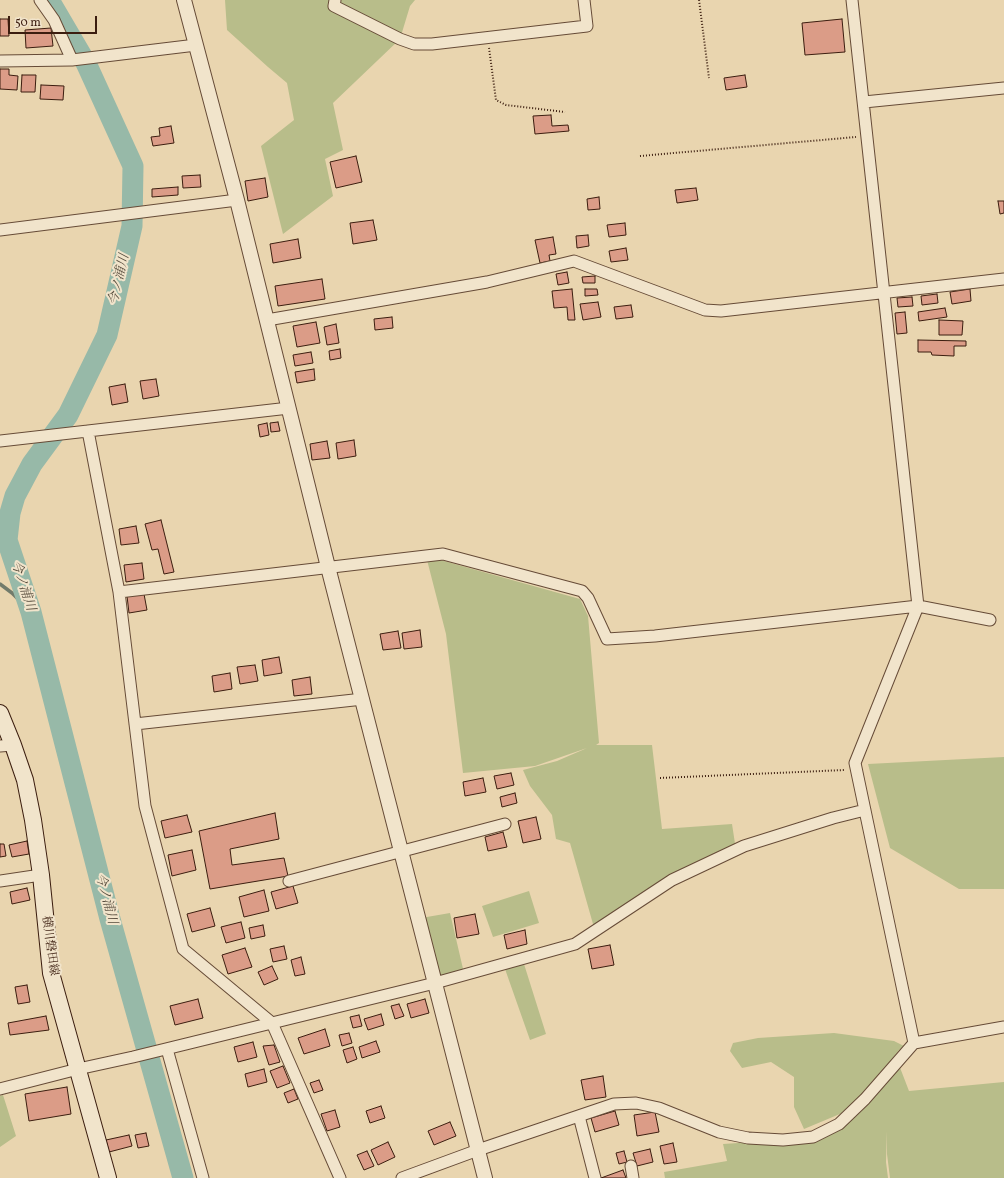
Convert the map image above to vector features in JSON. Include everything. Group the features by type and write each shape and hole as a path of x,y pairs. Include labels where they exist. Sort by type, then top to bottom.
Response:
{"main road":[{"name":"横川磐田線","path":"0,713 6,746 25,780 33,820 41,875 51,972 108,1178"}],"street":[{"path":"40,0 54,20 72,60"},
{"path":"184,0 237,200 328,567 485,1178"},
{"path":"335,0 334,6 400,39 414,44 432,44 587,26 584,0"},
{"path":"852,0 918,606 855,763 914,1043"},
{"path":"0,61 72,60 196,45"},
{"path":"864,102 1004,88"},
{"path":"0,230 237,200"},
{"path":"267,320 487,282 574,261 705,310 721,311 1004,280"},
{"path":"0,441 289,408"},
{"path":"88,431 119,592 145,806 183,949 272,1023 340,1178"},
{"path":"119,592 443,554 582,591 588,598 607,639 655,636 918,606 990,620"},
{"path":"135,724 363,699"},
{"path":"0,1089 435,983 575,944 672,880 744,846 833,818 865,810"},
{"path":"289,881 506,824"},
{"path":"0,881 41,875"},
{"path":"402,1178 478,1150 614,1104 636,1103 660,1108 719,1132 748,1138 783,1140 813,1136 839,1124 865,1099 914,1043 1004,1027"},
{"path":"166,1049 203,1178"},
{"path":"579,1116 595,1178"},
{"path":"631,1166 633,1178"}],"path":[{"path":"700,0 709,78"},
{"path":"487,37 496,100 506,105 565,112"},
{"path":"640,156 867,136"},
{"path":"660,778 857,770"}],"green space":[{"path":"225,0 415,0 410,6 400,39 333,103 343,150 325,159 333,196 283,234 261,146 294,120 287,83 227,30"},
{"path":"426,556 580,599 588,616 599,743 596,745 652,745 662,829 732,824 736,850 636,901 595,931 570,843 556,839 552,815 530,786 523,770 557,761 587,748 535,766 463,773 446,634"},
{"path":"1004,757 1004,889 959,889 890,848 868,764"},
{"path":"529,891 539,923 493,937 482,906"},
{"path":"450,913 464,973 437,980 421,918"},
{"path":"524,964 546,1034 530,1040 505,969"},
{"path":"834,1033 894,1041 906,1047 899,1050 864,1097 899,1065 909,1091 1004,1082 1004,1178 890,1178 887,1154 887,1131 886,1162 888,1178 665,1178 664,1172 727,1161 723,1144 783,1140 828,1129 847,1111 804,1129 794,1107 794,1077 771,1062 742,1068 730,1051 733,1043 758,1038"},
{"path":"3,1095 16,1136 0,1147 0,1096"}],"building":[{"path":"0,19 8,19 9,36 0,36"},
{"path":"842,19 845,52 805,55 802,23"},
{"path":"51,28 53,46 26,48 25,30"},
{"path":"0,69 9,69 9,75 18,76 17,90 0,89"},
{"path":"22,75 36,75 35,92 21,92"},
{"path":"745,75 747,87 726,90 724,78"},
{"path":"41,85 64,86 63,100 40,99"},
{"path":"551,115 552,126 568,125 569,131 535,134 533,116"},
{"path":"171,126 174,143 153,146 151,137 160,136 159,128"},
{"path":"356,156 362,182 336,188 330,162"},
{"path":"200,175 201,187 183,188 182,176"},
{"path":"265,178 268,197 248,201 245,181"},
{"path":"178,187 178,195 152,197 152,189"},
{"path":"696,188 698,200 677,203 675,190"},
{"path":"599,197 600,209 588,210 587,199"},
{"path":"998,201 1004,201 1004,213 1000,214"},
{"path":"373,220 377,240 353,244 350,223"},
{"path":"625,223 626,235 609,237 607,225"},
{"path":"588,235 589,246 577,248 576,236"},
{"path":"553,237 556,254 549,255 550,261 540,263 535,240"},
{"path":"298,239 301,258 273,263 270,244"},
{"path":"626,248 628,260 611,262 609,251"},
{"path":"567,272 569,283 558,285 556,274"},
{"path":"595,276 595,283 583,283 582,277"},
{"path":"322,279 325,299 278,306 275,286"},
{"path":"572,289 575,320 568,320 567,307 554,308 552,291"},
{"path":"585,289 597,289 598,295 585,296"},
{"path":"970,289 971,301 952,304 950,292"},
{"path":"937,294 938,303 922,305 921,296"},
{"path":"912,297 913,306 898,307 897,298"},
{"path":"598,302 601,317 583,320 580,304"},
{"path":"631,305 633,317 616,319 614,307"},
{"path":"945,308 947,317 919,321 918,312"},
{"path":"905,312 907,333 897,334 895,313"},
{"path":"392,317 393,328 375,330 374,319"},
{"path":"939,320 963,321 962,335 939,335"},
{"path":"316,322 320,343 297,347 293,326"},
{"path":"336,324 339,343 327,345 324,327"},
{"path":"918,340 966,341 966,346 954,346 954,356 932,355 931,352 918,352"},
{"path":"340,349 341,358 330,360 329,351"},
{"path":"311,352 313,363 295,366 293,355"},
{"path":"314,369 315,380 297,383 295,372"},
{"path":"156,379 159,396 143,399 140,381"},
{"path":"125,384 128,402 112,405 109,387"},
{"path":"278,422 280,431 271,432 270,423"},
{"path":"267,423 269,435 260,437 258,425"},
{"path":"354,440 356,456 338,459 336,443"},
{"path":"327,441 330,458 312,460 310,444"},
{"path":"161,520 174,572 164,574 158,549 152,550 145,524"},
{"path":"136,526 139,543 121,545 119,529"},
{"path":"142,563 144,579 126,582 124,565"},
{"path":"144,594 147,610 129,613 127,596"},
{"path":"420,630 422,647 404,649 402,633"},
{"path":"398,631 401,648 383,650 380,634"},
{"path":"279,657 282,673 264,676 262,660"},
{"path":"255,665 258,681 240,684 237,667"},
{"path":"230,673 232,689 214,692 212,676"},
{"path":"310,677 312,694 294,696 292,680"},
{"path":"511,773 514,785 497,789 494,776"},
{"path":"483,778 486,792 465,796 463,782"},
{"path":"515,793 517,803 502,807 500,797"},
{"path":"275,813 279,839 230,849 232,865 284,858 288,876 210,889 199,831"},
{"path":"187,815 192,832 165,838 161,821"},
{"path":"536,817 541,839 523,843 518,821"},
{"path":"503,832 507,847 488,851 485,837"},
{"path":"27,841 29,854 12,857 9,845"},
{"path":"0,844 4,844 6,856 0,857"},
{"path":"192,850 196,870 172,876 168,855"},
{"path":"293,886 298,903 276,909 271,892"},
{"path":"27,888 30,900 12,904 10,892"},
{"path":"264,890 269,911 244,917 239,897"},
{"path":"210,908 215,926 192,932 187,914"},
{"path":"475,914 479,934 457,938 454,918"},
{"path":"241,922 245,938 226,943 221,927"},
{"path":"263,925 265,936 251,939 249,928"},
{"path":"525,930 527,944 507,949 504,935"},
{"path":"610,945 614,965 592,969 588,949"},
{"path":"284,946 287,959 273,962 270,949"},
{"path":"245,948 252,967 228,974 222,955"},
{"path":"301,957 305,974 295,976 291,960"},
{"path":"272,966 278,979 264,985 258,972"},
{"path":"27,985 30,1002 18,1004 15,987"},
{"path":"198,999 203,1018 175,1025 170,1006"},
{"path":"425,999 429,1013 411,1018 407,1004"},
{"path":"399,1004 404,1016 395,1019 391,1006"},
{"path":"381,1014 384,1025 368,1030 364,1019"},
{"path":"359,1015 362,1026 353,1028 350,1017"},
{"path":"46,1016 49,1030 10,1035 8,1023"},
{"path":"325,1029 330,1046 304,1054 298,1038"},
{"path":"349,1033 352,1043 342,1046 339,1035"},
{"path":"376,1041 380,1052 362,1058 359,1047"},
{"path":"253,1042 257,1057 238,1062 234,1047"},
{"path":"274,1045 280,1062 269,1065 263,1046"},
{"path":"353,1047 357,1059 347,1063 343,1050"},
{"path":"283,1066 290,1083 277,1088 270,1071"},
{"path":"264,1069 267,1082 248,1087 245,1074"},
{"path":"603,1076 606,1097 585,1100 581,1080"},
{"path":"319,1080 323,1090 314,1093 310,1083"},
{"path":"67,1087 71,1114 29,1121 25,1094"},
{"path":"294,1089 298,1099 288,1103 284,1093"},
{"path":"381,1106 385,1118 370,1123 366,1111"},
{"path":"335,1110 340,1127 327,1131 321,1114"},
{"path":"615,1111 619,1125 595,1132 591,1118"},
{"path":"655,1112 659,1132 637,1136 634,1115"},
{"path":"450,1122 456,1136 434,1145 428,1131"},
{"path":"146,1133 149,1146 138,1148 135,1135"},
{"path":"129,1135 132,1146 109,1152 106,1140"},
{"path":"388,1142 395,1157 378,1165 371,1150"},
{"path":"673,1143 677,1162 664,1164 660,1146"},
{"path":"650,1149 653,1162 637,1166 633,1153"},
{"path":"367,1151 374,1166 364,1170 357,1155"},
{"path":"624,1151 627,1162 619,1164 616,1153"},
{"path":"623,1170 626,1178 601,1178"}],"waterway":[{"name":"今ノ浦川","path":"49,0 86,63 133,166 132,226 107,335 68,415 32,464 15,496 10,513 7,540 31,612 110,919 183,1178"},
{"path":"0,584 12,593 31,612"}]}
